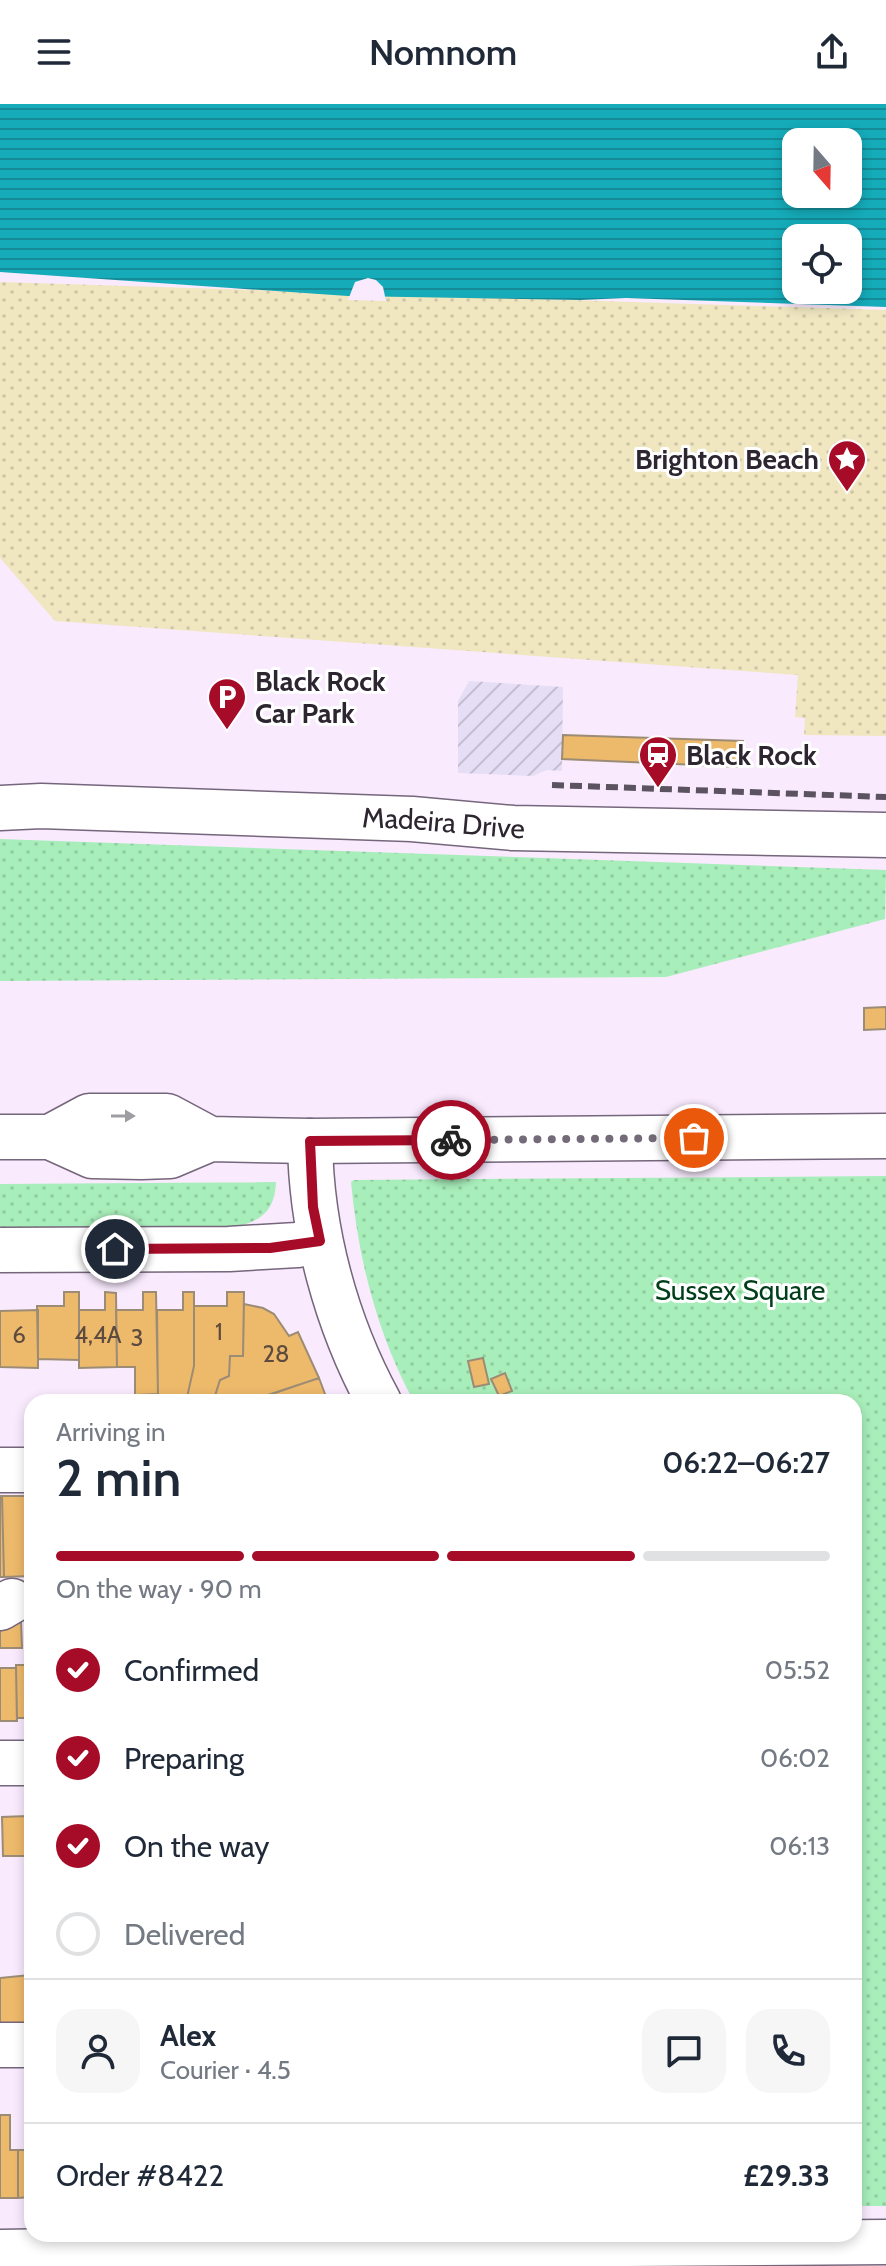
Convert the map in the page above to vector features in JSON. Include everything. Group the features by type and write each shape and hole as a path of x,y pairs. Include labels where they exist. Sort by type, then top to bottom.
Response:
{"main road":[{"name":"Madeira Drive","path":"0,808 41,806 412,819 513,828 886,835"},
{"path":"0,1137 50,1137 92,1156 141,1157 170,1156 210,1139 310,1141 886,1136"},
{"path":"310,1141 313,1207 320,1241 361,1368 375,1394"},
{"path":"0,1250 270,1248 320,1241"},
{"path":"0,1470 24,1470"},
{"path":"0,1763 24,1763"},
{"path":"0,2045 24,2045"},
{"path":"21,2256 368,2256 430,2242"},
{"path":"510,2242 722,2248 886,2242"}],"shaded area":[{"path":"469,681 563,687 562,771 547,770 533,776 458,773 458,701"}],"green space":[{"path":"0,839 886,870 885,919 666,977 0,981"},
{"name":"Sussex Square","path":"886,1176 886,2206 862,2206 862,1394 410,1394 390,1350 371,1295 359,1239 351,1182"},
{"path":"276,1182 273,1199 266,1212 239,1226 0,1229 0,1184"}],"sand":[{"path":"0,282 886,310 886,736 804,735 805,718 795,717 798,675 55,621 0,558"}],"water":[{"path":"0,104 886,104 886,307 799,304 862,304 862,224 782,224 782,303 626,298 348,296 0,272"}],"pier":[{"path":"368,278 376,280 383,287 386,301 348,300 355,282"}],"building":[{"path":"563,735 743,741 742,767 562,759"},
{"path":"886,1007 886,1029 864,1030 864,1008"},
{"path":"64,1292 79,1292 79,1360 38,1359 37,1306 64,1306"},
{"path":"105,1292 116,1293 117,1367 79,1368 79,1310 105,1310"},
{"path":"143,1292 156,1292 158,1394 135,1394 135,1367 117,1367 116,1310 143,1310"},
{"path":"183,1292 194,1292 194,1366 188,1394 158,1394 157,1310 183,1310"},
{"path":"227,1292 244,1292 243,1356 230,1356 229,1376 220,1380 216,1394 188,1394 194,1366 194,1306 227,1306"},
{"path":"244,1304 274,1314 289,1336 298,1332 319,1378 272,1394 216,1394 220,1380 229,1376 230,1356 243,1356"},
{"path":"38,1310 38,1368 0,1367 0,1311"},
{"path":"483,1358 489,1384 474,1387 468,1361"},
{"path":"505,1373 512,1391 498,1394 491,1379"},
{"path":"319,1378 325,1394 271,1394"},
{"path":"2,1496 4,1577 0,1577"},
{"path":"2,1496 24,1496 24,1576 4,1577"},
{"path":"0,1620 21,1620 22,1648 0,1648"},
{"path":"16,1665 24,1665 24,1718 17,1718"},
{"path":"0,1668 16,1668 17,1721 0,1721"},
{"path":"24,1816 24,1856 3,1856 2,1817"},
{"path":"24,1976 24,2023 0,2023 0,1978"},
{"path":"0,2115 10,2115 10,2150 18,2150 18,2198 0,2198"},
{"path":"18,2150 24,2150 24,2198 18,2198"}],"railway":[{"path":"552,785 886,797"}],"way so far":[{"path":"451,1140 694,1138"}],"place":[{"name":"Brighton Beach","path":"847,493"},
{"name":"Black Rock Car Park","path":"227,731"},
{"name":"Black Rock","path":"658,789"}],"route":[{"path":"115,1249 270,1248 320,1241 313,1207 310,1141 451,1140"}]}
